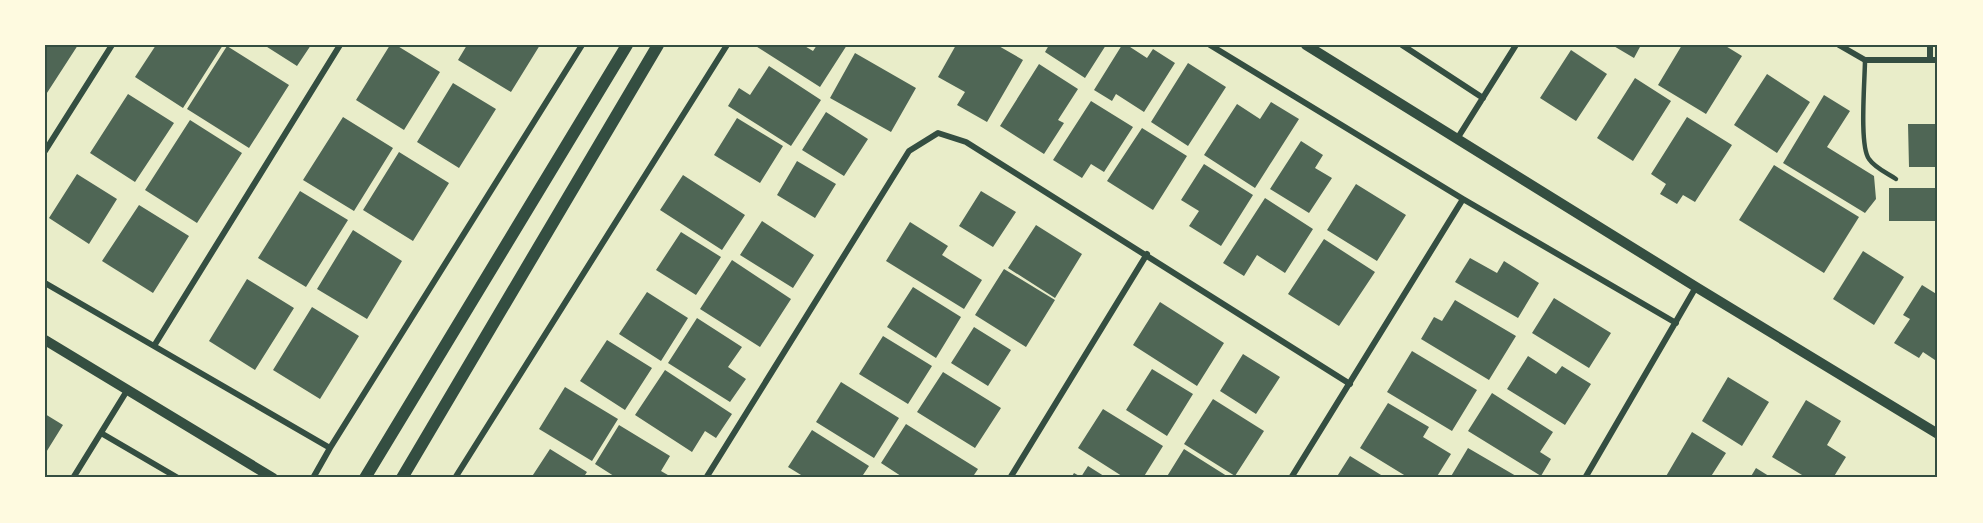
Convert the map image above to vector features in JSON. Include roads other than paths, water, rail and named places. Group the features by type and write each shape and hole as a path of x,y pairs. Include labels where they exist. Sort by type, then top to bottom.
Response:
{"main road":[{"path":"365,478 627,45"},
{"path":"402,478 658,45"}],"street":[{"path":"45,151 112,45"},
{"path":"154,346 340,45"},
{"path":"313,478 582,45"},
{"path":"455,478 727,45"},
{"path":"1210,45 1463,199 1676,323"},
{"path":"1306,45 1938,434"},
{"path":"1401,45 1483,98"},
{"path":"1457,139 1516,45"},
{"path":"1839,45 1865,60 1938,60"},
{"path":"1930,45 1930,60"},
{"path":"706,478 909,151 938,133 966,142 1350,384"},
{"path":"1291,478 1463,199"},
{"path":"1010,478 1147,254"},
{"path":"45,283 330,448"},
{"path":"1585,478 1696,287"},
{"path":"45,340 273,478"},
{"path":"73,478 128,389"},
{"path":"101,433 178,478"}],"lane":[{"path":"1865,60 1865,154 1874,165 1896,178"}]}
